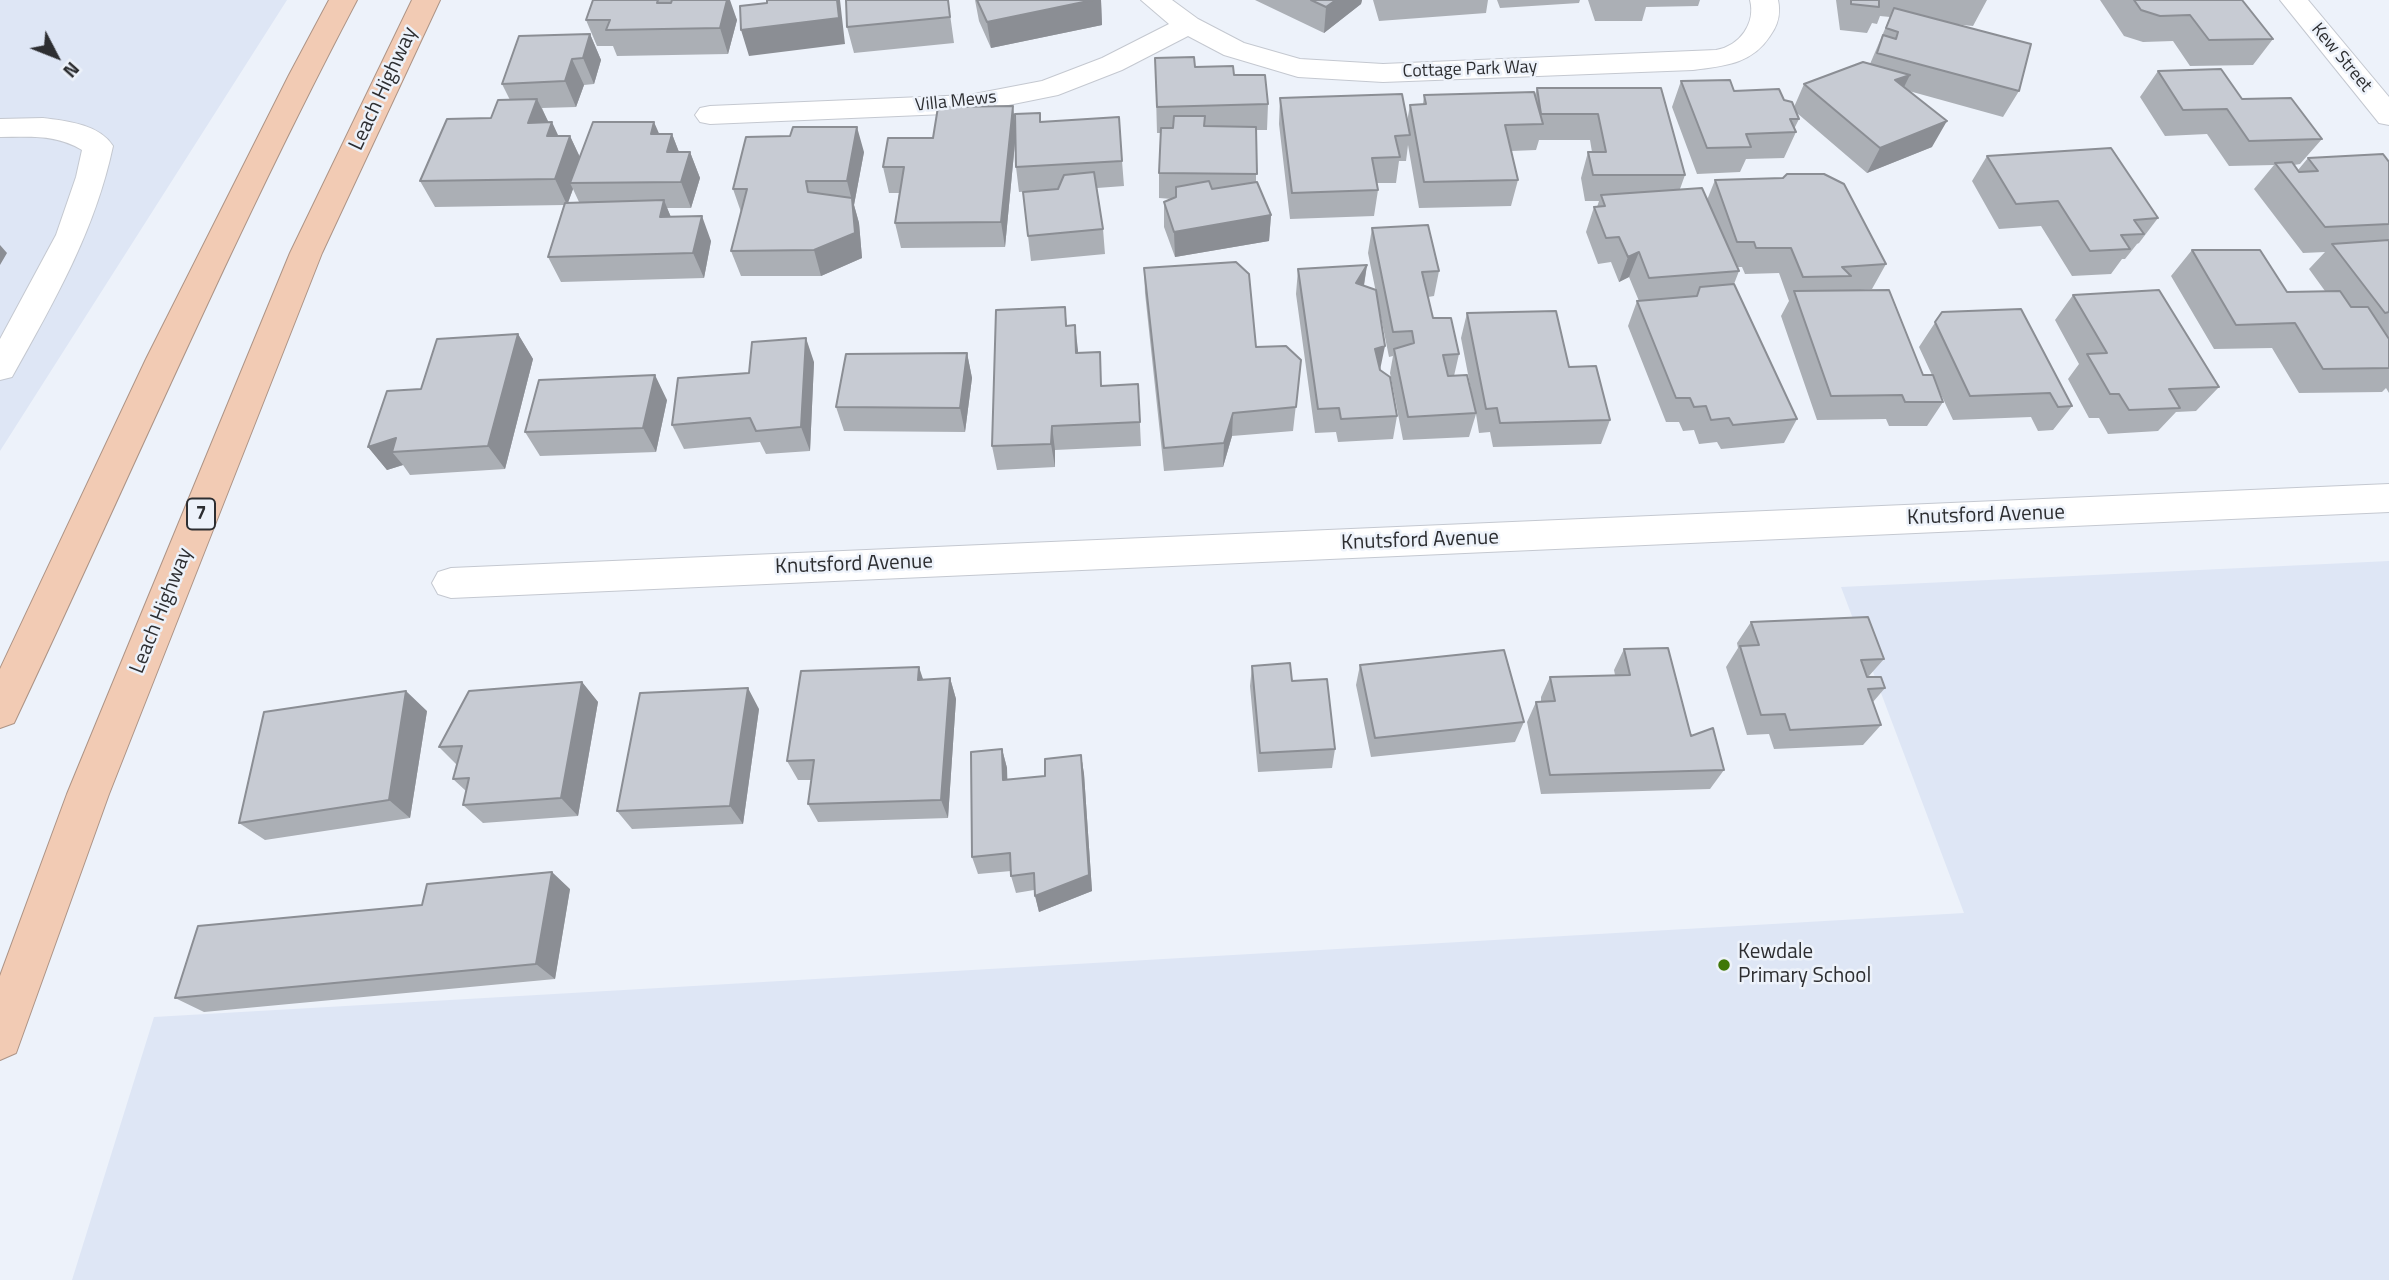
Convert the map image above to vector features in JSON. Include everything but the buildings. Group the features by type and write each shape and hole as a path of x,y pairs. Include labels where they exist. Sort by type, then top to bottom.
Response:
{"highway":[{"path":"4,699 163,359 303,75 343,0"},
{"name":"Leach Highway","path":"0,1037 88,794 306,253 426,0"}],"street":[{"name":"Cottage Park Way","path":"1155,0 1188,25 1234,49 1298,68 1383,73 1693,61 1738,53 1763,29 1767,6 1764,0"},
{"name":"Kew Street","path":"2294,0 2389,116"},
{"name":"Villa Mews","path":"710,115 969,104 1048,89 1112,64 1188,25"},
{"path":"0,128 43,127 72,131 98,146 93,177 72,238 0,368"},
{"name":"Knutsford Avenue","path":"451,583 2389,498"}],"shaded area":[{"path":"0,0 287,0 0,451"},
{"name":"Kewdale Primary School","path":"2389,561 2389,1280 72,1280 154,1017 1964,913 1841,587"}],"place":[{"name":"Kewdale Primary School","path":"1724,965"}]}
